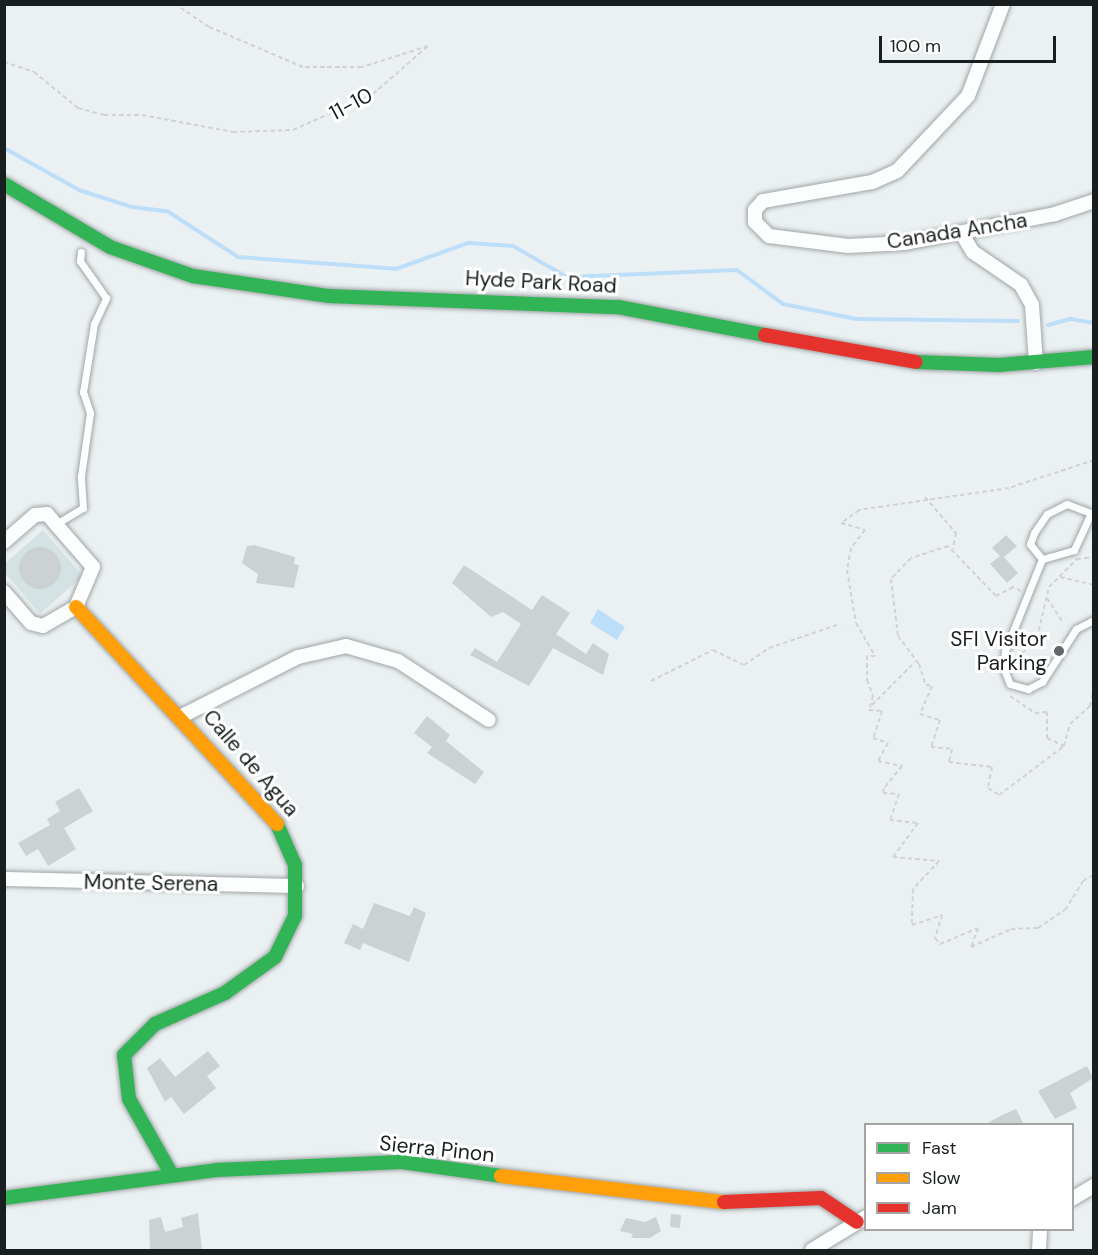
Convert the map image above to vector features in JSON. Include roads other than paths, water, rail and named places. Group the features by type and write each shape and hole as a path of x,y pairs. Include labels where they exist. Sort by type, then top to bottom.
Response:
{"street":[{"name":"Canada Ancha","path":"1003,4 968,96 897,171 872,182 782,195 755,210 755,222 769,236 848,246 962,234 1094,201"},
{"name":"Hyde Park Road","path":"4,184 110,247 194,276 327,296 618,307 880,359 1036,363 1094,357"},
{"path":"962,234 973,252 1021,285 1032,305 1036,363"},
{"path":"4,542 35,515 47,514 93,567 76,607 43,626 31,623 4,592"},
{"name":"Calle de Agua","path":"76,607 182,716 275,819 290,846 297,886 292,925 275,957 225,993 155,1024 124,1055 129,1099 172,1175"},
{"path":"182,716 292,659 346,645 398,661 489,720"},
{"name":"Monte Serena","path":"4,879 297,886"},
{"name":"Sierra Pinon","path":"4,1198 172,1175 402,1162 700,1203 822,1198 861,1220"},
{"path":"1074,1198 1094,1186"},
{"path":"812,1251 861,1220"},
{"path":"1039,1251 1040,1231"}],"lane":[{"path":"56,524 83,508 81,476 90,413 83,392 94,324 106,298 80,261 81,252"},
{"path":"1067,504 1091,513 1074,550 1042,558 1030,544 1047,514 1067,504"},
{"path":"1042,558 1005,651 1004,667 1010,684 1028,689 1042,682 1076,629 1094,620"}],"water":[{"path":"598,609 625,627 617,640 590,623"}],"waterway":[{"path":"4,148 79,190 132,207 167,211 238,257 396,269 468,243 513,246 567,277 737,270 783,304 856,319 1018,321"},
{"path":"1048,325 1071,319 1094,323"}],"place":[{"name":"SFI Visitor Parking","path":"1059,651"}]}
